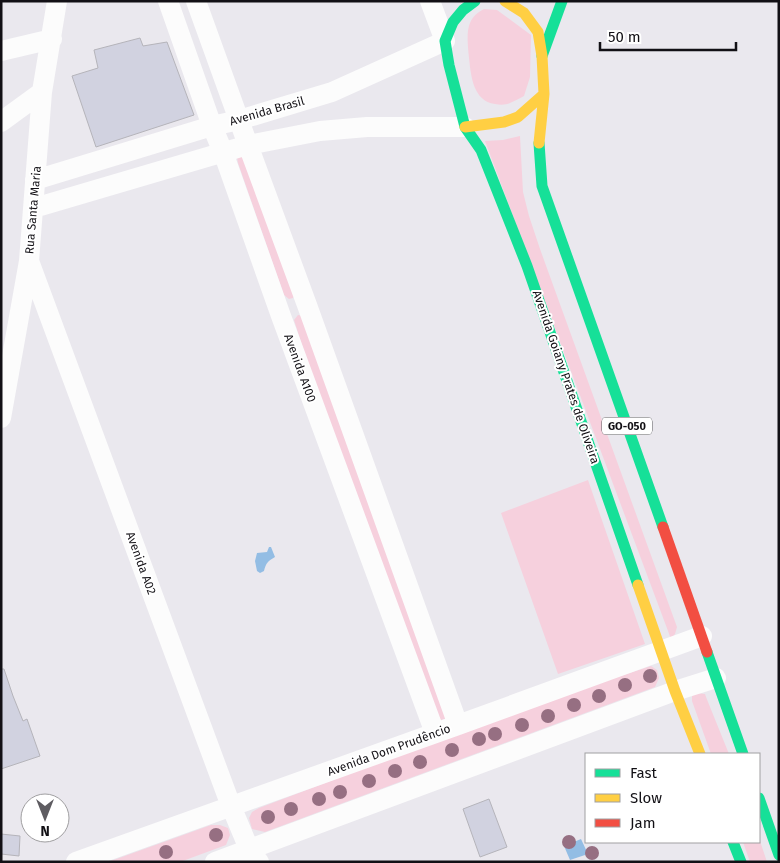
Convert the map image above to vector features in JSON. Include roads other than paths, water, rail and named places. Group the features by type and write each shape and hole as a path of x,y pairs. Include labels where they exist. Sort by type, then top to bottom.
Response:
{"main road":[{"path":"445,41 453,22 463,10 475,1"},
{"path":"506,1 524,13 538,32 542,56"},
{"name":"GO-050","path":"562,1 542,56 544,94 539,142 542,186 743,753"},
{"name":"Avenida Goiany Prates de Oliveira","path":"445,41 448,66 465,127 481,150 527,266 676,691 700,753"},
{"path":"465,127 504,122 518,118 544,94"},
{"path":"760,801 779,855"},
{"path":"733,843 741,862"}],"street":[{"name":"Rua Santa Maria","path":"1,418 29,261 42,92 57,1"},
{"name":"Avenida A100","path":"168,1 281,316 435,733"},
{"path":"196,1 458,725"},
{"name":"Avenida Goiany Prates de Oliveira","path":"430,1 445,41"},
{"path":"1,51 52,39"},
{"name":"Avenida Brasil","path":"35,180 332,92 445,41"},
{"path":"1,122 42,92"},
{"path":"34,208 248,145 320,131 367,127 465,127"},
{"name":"Avenida A02","path":"29,261 231,806 254,855"},
{"path":"281,316 307,305"},
{"name":"Avenida Dom Prudêncio","path":"76,862 702,636"},
{"path":"215,862 254,855 676,691 716,678"}],"water":[{"path":"269,547 271,547 275,557 268,562 264,571 260,573 257,571 255,561 257,553 267,552"},
{"path":"581,839 588,854 570,860 564,846"}]}
